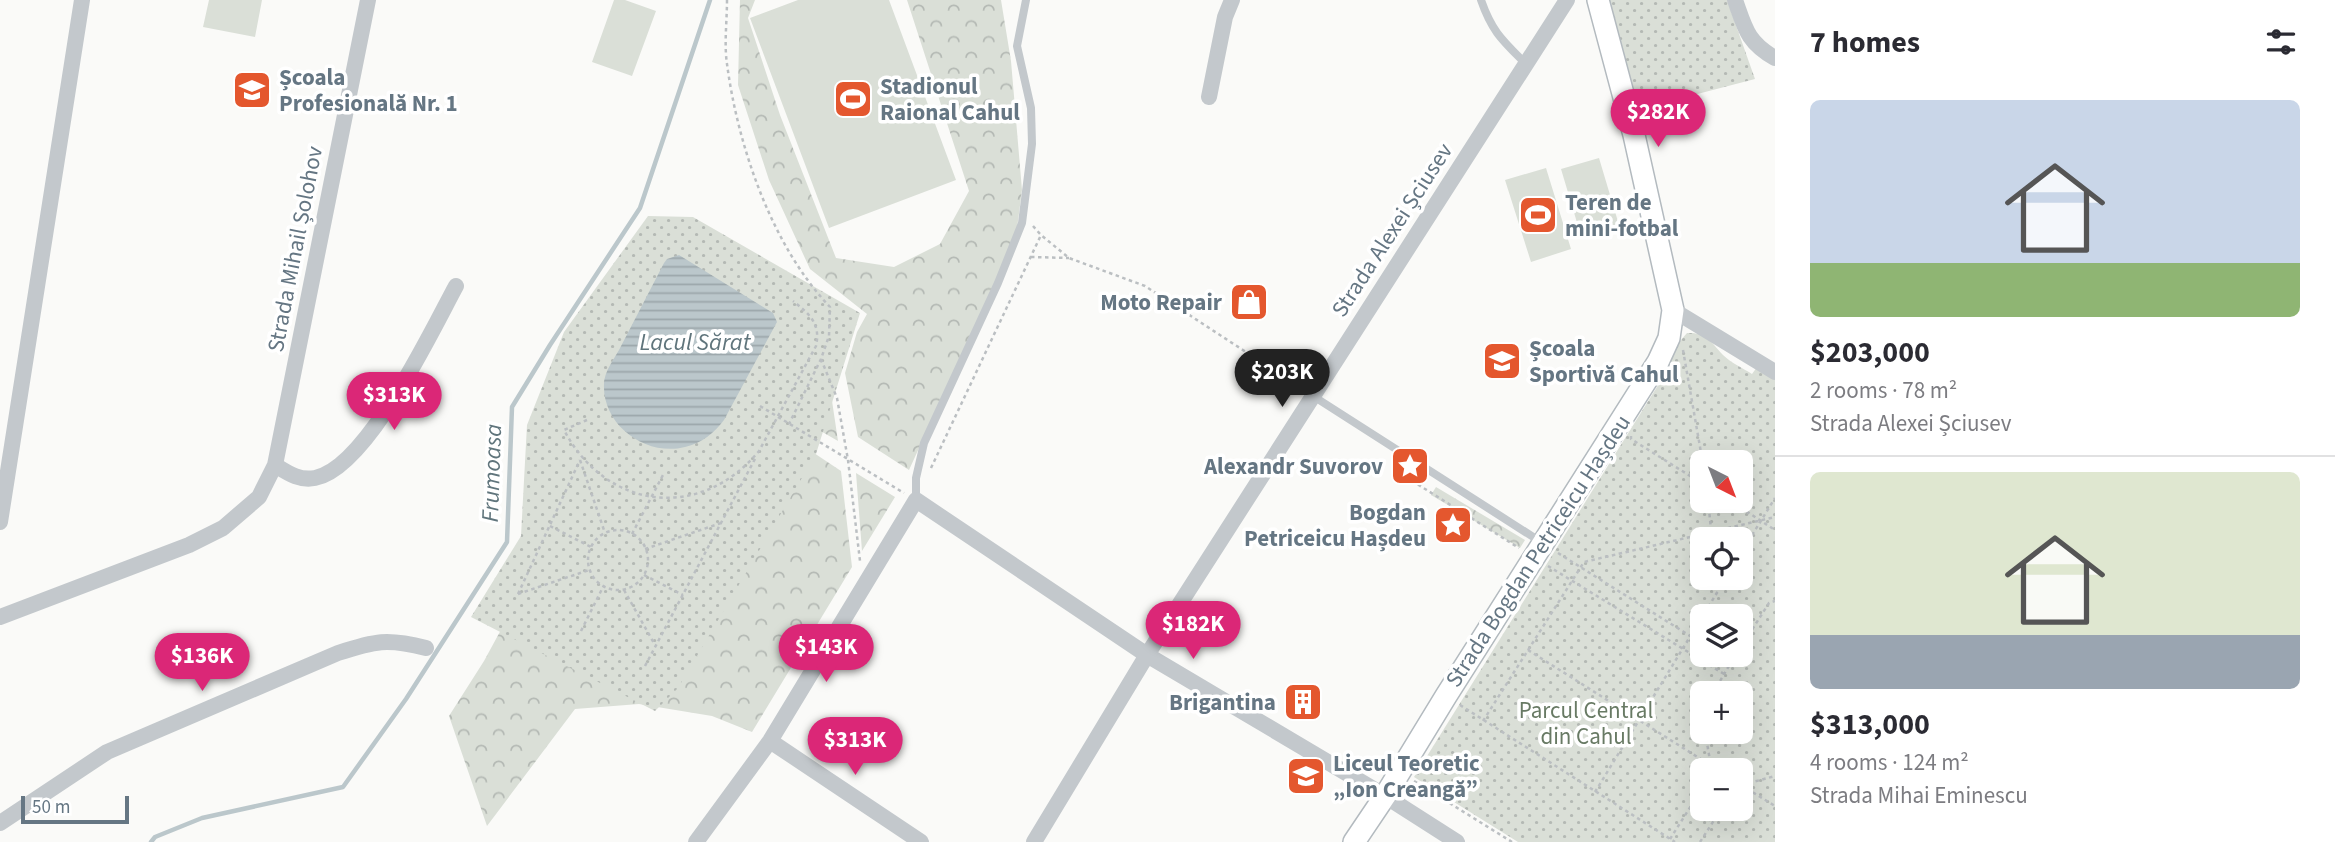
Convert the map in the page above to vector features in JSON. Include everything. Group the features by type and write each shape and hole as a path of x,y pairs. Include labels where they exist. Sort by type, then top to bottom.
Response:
{"main road":[{"name":"Strada Bogdan Petriceicu Hașdeu","path":"1354,842 1618,427 1658,362 1669,338 1673,310 1634,135 1598,0"}],"street":[{"path":"0,522 82,0"},
{"name":"Strada Mihail Șolohov","path":"0,617 189,545 223,528 259,497 275,465 368,0"},
{"path":"1209,97 1225,17 1232,0"},
{"name":"Strada Alexei Șciusev","path":"1034,842 1147,655 1567,0"},
{"path":"1735,0 1746,34 1758,48 1775,58"},
{"path":"275,465 297,478 317,478 349,456 370,434 388,409 456,286"},
{"path":"1673,310 1775,372"},
{"path":"696,842 770,741 916,500 1147,655 1385,796 1457,842"},
{"path":"0,823 107,752 338,653 371,642 390,640 426,648"},
{"path":"770,741 921,842"}],"lane":[{"path":"916,500 916,478 924,443 998,283 1024,214 1031,144 1031,108 1017,46 1026,0"},
{"path":"1481,0 1489,24 1526,64"},
{"path":"1312,395 1539,550"}],"path":[{"path":"727,0 726,63 746,151 774,222 809,285 830,307 829,336 821,359 789,424"},
{"path":"1024,214 1041,235 1069,258"},
{"path":"760,407 916,500 1041,235"},
{"path":"1030,257 1069,258 1145,286 1312,395"},
{"path":"645,666 816,346 818,335 812,317 793,301"},
{"path":"1683,348 1701,450"},
{"path":"821,359 836,398 848,460 859,557 867,579"},
{"path":"587,420 564,430 581,459 606,533"},
{"path":"1618,427 1631,434 1631,439 1690,476"},
{"path":"581,459 608,481 623,489 652,497 672,498 706,491 735,475 759,451"},
{"path":"581,459 518,594 589,570"},
{"path":"1392,459 1414,482 1539,550 1581,567 1690,636 1595,792"},
{"path":"632,534 664,473"},
{"path":"1753,534 1775,498"},
{"path":"1749,513 1775,530"},
{"path":"1736,527 1775,517"},
{"path":"645,549 721,523"},
{"path":"549,526 591,547"},
{"path":"616,530 632,534 645,549 647,568 644,575 624,590 603,587 594,580 589,570 587,559 591,547 596,539 606,533 616,530"},
{"path":"1483,721 1584,562 1690,538"},
{"path":"1539,550 1573,580 1724,674"},
{"path":"644,575 683,595"},
{"path":"581,631 603,587"},
{"path":"624,590 655,647"},
{"path":"1710,604 1719,590"},
{"path":"1753,628 1769,603 1775,601"},
{"path":"1528,650 1698,758"},
{"path":"1720,681 1729,667"},
{"path":"1446,696 1675,842"},
{"path":"1753,782 1775,776"},
{"path":"1409,778 1512,842"},
{"path":"1753,792 1775,806"},
{"path":"1670,839 1690,807"},
{"path":"1700,842 1713,822"}],"green space":[{"path":"209,0 262,0 255,37 203,27"},
{"path":"614,0 625,0 656,11 632,76 592,62"},
{"path":"740,0 755,0 748,18 780,115 836,258 894,267 940,244 969,191 907,0 1001,0 1011,61 1022,190 1015,244 909,470 858,437 845,373 857,332 867,314 810,269 769,180 738,85"},
{"name":"Stadionul Raional Cahul","path":"798,0 889,0 956,180 829,228 750,18"},
{"path":"1606,0 1727,0 1755,79 1636,110"},
{"path":"1599,158 1619,225 1581,236 1561,169"},
{"name":"Teren de mini-fotbal","path":"1546,168 1571,249 1531,262 1505,180"},
{"path":"648,216 693,217 860,313 816,454 678,688 655,711 471,617 521,536 527,425 564,332"},
{"name":"Parcul Central din Cahul","path":"1687,333 1699,334 1708,339 1723,355 1752,374 1757,367 1775,379 1775,842 1518,842 1414,777 1670,366 1673,349"},
{"path":"831,394 838,441 798,418"},
{"path":"793,439 841,471 852,567 752,732 712,716 639,704 575,709 487,826 449,716 484,661 589,468"},
{"path":"856,473 895,497 862,551"},
{"path":"1436,487 1525,540 1520,548 1431,495"}],"water":[{"name":"Lacul Sărat","path":"679,255 773,313 777,322 720,425 697,443 670,449 642,442 618,425 605,399 604,384 610,366 664,263 667,259"}],"waterway":[{"name":"Frumoasa","path":"151,842 155,837 202,818 343,787 406,699 507,542 512,407 640,208 710,0"}],"place":[{"name":"Școala Profesională Nr. 1","path":"252,90"},
{"name":"Stadionul Raional Cahul","path":"853,99"},
{"name":"Teren de mini-fotbal","path":"1538,215"},
{"name":"Moto Repair","path":"1249,302"},
{"name":"Școala Sportivă Cahul","path":"1502,361"},
{"name":"Alexandr Suvorov","path":"1410,466"},
{"name":"Bogdan Petriceicu Hașdeu","path":"1453,525"},
{"name":"Brigantina","path":"1303,702"},
{"name":"Liceul Teoretic „Ion Creangă”","path":"1306,776"}]}
